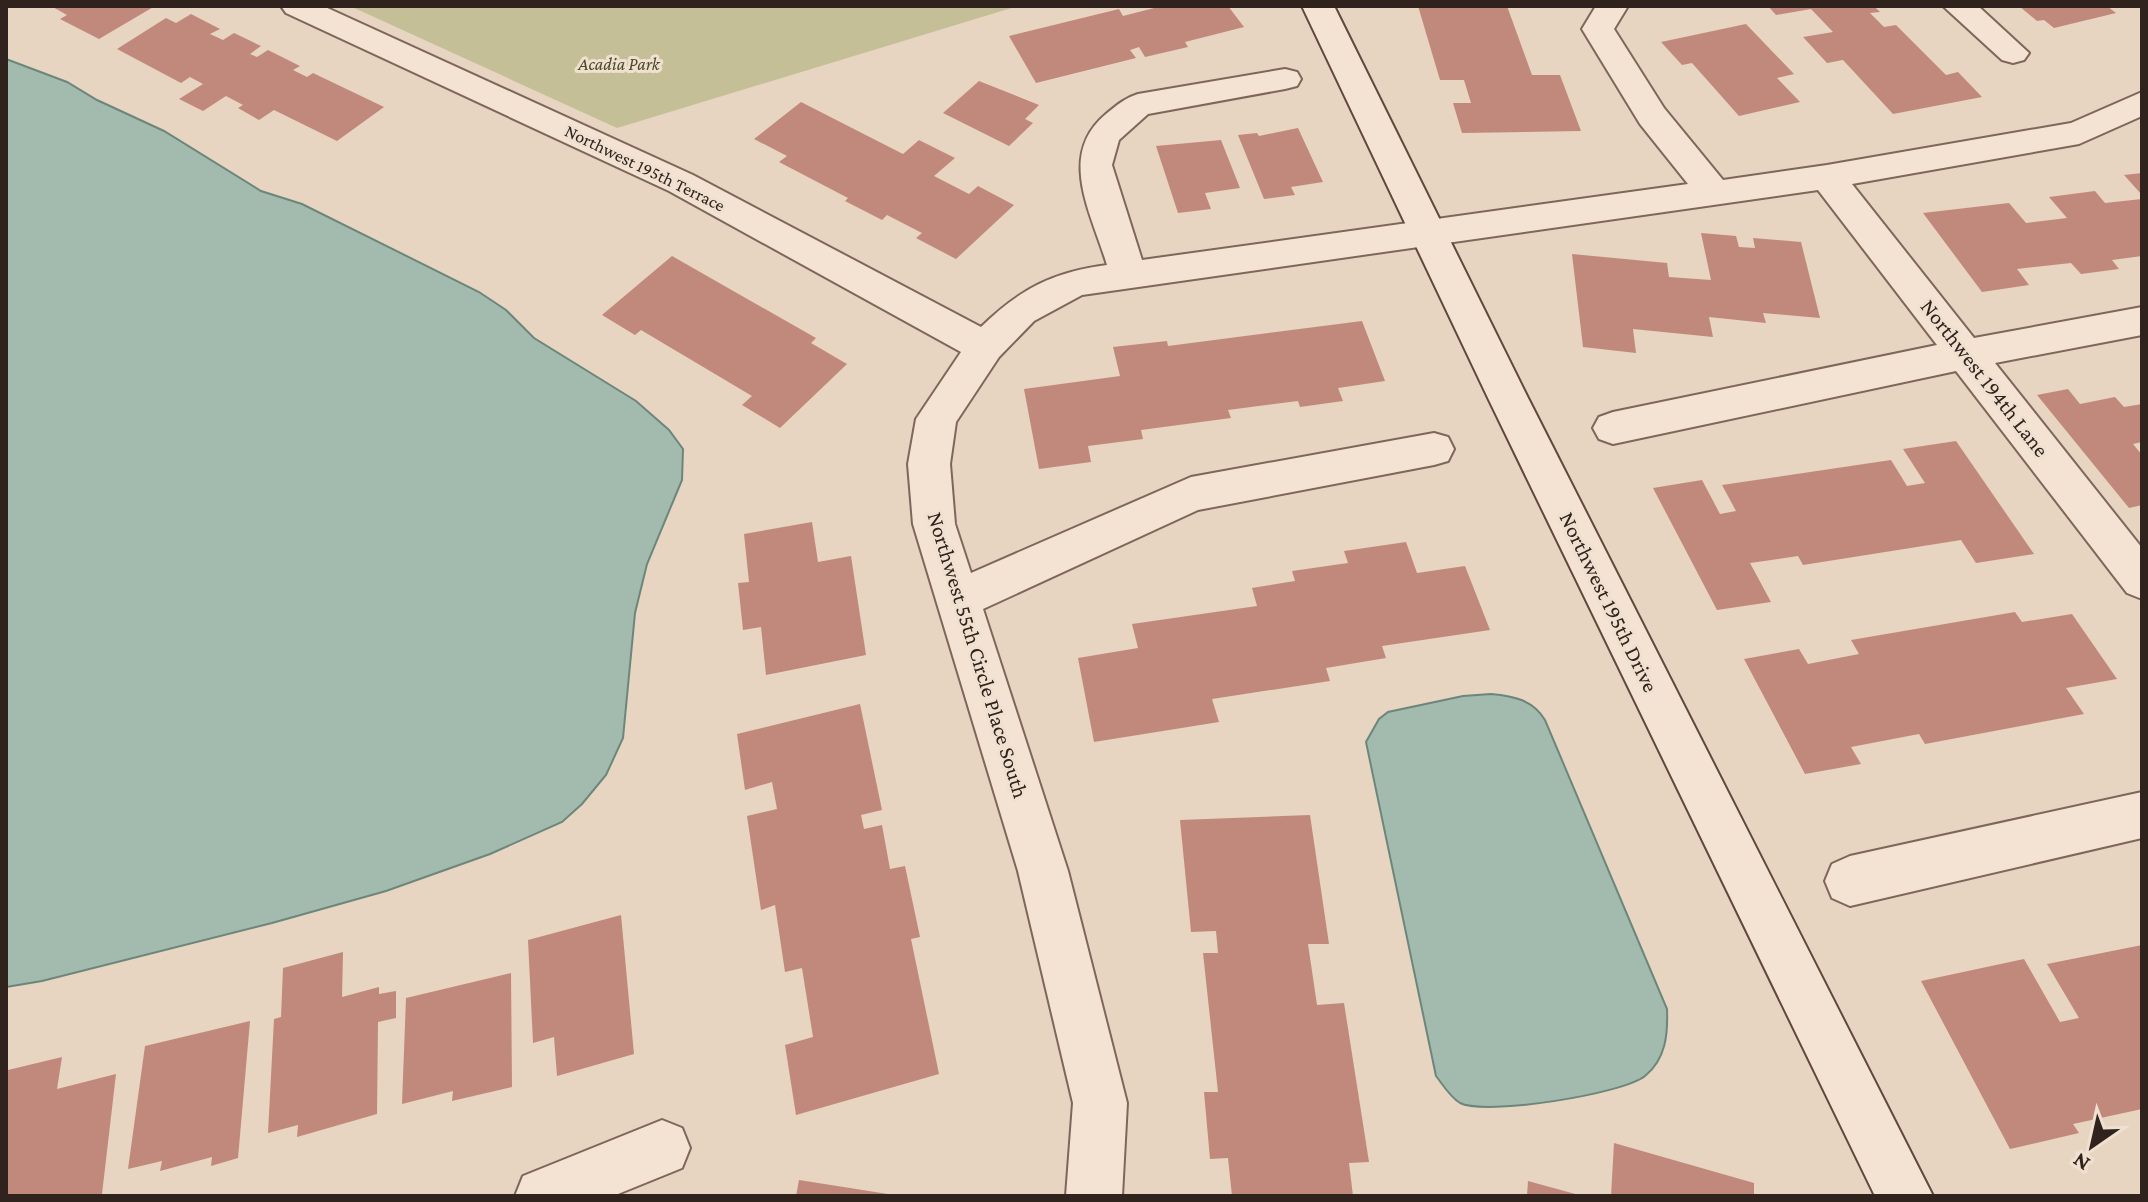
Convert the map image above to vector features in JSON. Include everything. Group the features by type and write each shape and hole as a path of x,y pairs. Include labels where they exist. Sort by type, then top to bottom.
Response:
{"street":[{"name":"Northwest 195th Terrace","path":"297,6 681,183 985,347"},
{"name":"Northwest 195th Drive","path":"1318,6 1427,233 1905,1196"},
{"path":"1612,6 1598,29 1652,116 1713,191"},
{"path":"1959,6 2013,53"},
{"path":"1128,275 1095,165 1103,135 1138,105 1285,79"},
{"name":"Northwest 55th Circle Place South","path":"1094,1196 1100,1103 1043,871 934,524 929,464 936,419 985,347 1021,311 1074,283 1827,177 2079,133 2142,103"},
{"name":"Northwest 194th Lane","path":"1827,177 2142,580"},
{"path":"1613,428 1965,354 2142,321"},
{"path":"959,599 1191,494 1434,449"},
{"path":"1850,881 2142,815"},
{"path":"543,1196 662,1148"}],"green space":[{"name":"Acadia Park","path":"350,6 1018,6 617,128"}],"shaded area":[{"path":"6,59 67,82 97,100 164,131 261,191 302,204 479,292 506,310 534,338 636,401 669,430 683,449 682,480 647,564 635,613 623,738 606,775 562,822 490,854 386,891 272,923 42,981 6,987"},
{"path":"1491,694 1522,700 1535,708 1545,720 1667,1009 1666,1037 1661,1054 1645,1076 1632,1083 1583,1096 1496,1107 1460,1103 1436,1076 1366,742 1379,719 1388,712 1463,696"}],"building":[{"path":"51,6 155,6 99,39 60,19 67,15"},
{"path":"1162,6 1228,6 1244,27 1185,42 1188,47 1145,57 1139,47 1130,50 1136,58 1036,83 1009,36 1119,9 1123,16"},
{"path":"1418,6 1507,6 1532,75 1560,75 1581,131 1462,133 1453,103 1471,103 1464,80 1440,80"},
{"path":"1768,6 1874,6 1880,12 1870,13 1884,27 1896,25 1946,75 1958,72 1982,97 1893,114 1843,60 1827,63 1803,37 1833,32 1811,9 1776,15"},
{"path":"2019,6 2107,6 2116,13 2054,28 2044,20 2037,21"},
{"path":"191,14 220,29 210,34 223,40 234,33 261,46 250,54 257,57 268,50 300,66 293,70 307,77 313,73 384,107 337,141 274,110 259,120 238,108 243,105 226,96 203,111 179,99 203,84 190,77 181,83 117,49 166,18 176,23"},
{"path":"1746,24 1794,74 1777,78 1800,102 1739,116 1692,63 1682,65 1661,42"},
{"path":"979,81 1039,105 1025,119 1033,123 1009,146 943,113"},
{"path":"801,102 903,154 919,140 955,158 934,176 969,194 978,186 1014,205 956,259 916,238 922,233 887,215 882,220 845,201 848,198 779,162 787,156 754,139"},
{"path":"1298,128 1323,182 1291,187 1295,195 1264,199 1238,135 1257,133 1259,136"},
{"path":"1221,140 1240,188 1205,193 1211,209 1178,213 1156,146"},
{"path":"2142,173 2142,195 2124,175"},
{"path":"2095,191 2105,203 2142,199 2142,256 2112,260 2119,269 2081,274 2071,263 2017,269 2029,285 1982,292 1923,213 2009,203 2026,223 2067,218 2049,197"},
{"path":"1701,233 1736,236 1739,247 1755,248 1753,238 1801,242 1820,318 1763,313 1766,323 1709,317 1713,337 1633,329 1636,353 1583,347 1572,254 1667,263 1669,277 1711,280"},
{"path":"672,256 816,338 811,343 847,364 780,428 742,405 752,396 641,330 635,335 602,315"},
{"path":"1362,321 1385,381 1338,388 1343,401 1300,407 1298,401 1228,410 1231,418 1141,430 1143,439 1088,446 1091,462 1039,469 1024,389 1120,376 1113,347 1167,341 1168,346"},
{"path":"2068,389 2080,404 2115,397 2124,407 2142,404 2142,442 2133,444 2142,455 2142,505 2129,508 2037,395"},
{"path":"1956,441 2034,554 1976,563 1961,540 1803,565 1798,556 1750,563 1771,602 1717,610 1653,488 1702,480 1720,514 1736,511 1722,485 1891,460 1907,486 1925,483 1903,449"},
{"path":"812,522 818,562 851,556 866,655 766,675 761,627 743,630 738,583 749,582 744,534"},
{"path":"1406,542 1417,573 1465,566 1490,630 1382,646 1386,658 1326,668 1330,681 1212,699 1219,722 1094,742 1078,658 1138,648 1132,624 1257,606 1252,588 1295,581 1292,571 1348,563 1344,551"},
{"path":"2015,612 2022,622 2072,614 2117,679 2066,688 2084,714 1925,744 1919,734 1851,747 1861,764 1805,774 1744,659 1799,649 1808,664 1859,654 1851,640"},
{"path":"860,704 882,810 861,815 864,829 882,825 890,869 905,866 920,937 911,939 939,1074 796,1115 785,1045 813,1037 802,968 785,972 775,905 761,910 747,816 777,809 772,782 745,790 737,734"},
{"path":"1310,815 1329,944 1308,944 1317,1005 1344,1003 1369,1162 1349,1163 1353,1196 1232,1196 1228,1158 1210,1159 1204,1092 1218,1092 1203,953 1218,953 1216,931 1191,932 1180,820"},
{"path":"621,915 634,1054 557,1076 554,1037 533,1043 528,940"},
{"path":"2142,945 2142,1109 2073,1124 2079,1133 2010,1149 1921,981 2024,959 2060,1022 2079,1018 2047,964"},
{"path":"343,952 342,997 379,987 379,994 396,991 396,1018 378,1022 377,1114 297,1137 298,1125 268,1133 274,1019 281,1017 283,968"},
{"path":"511,973 512,1087 452,1101 453,1091 402,1104 406,998"},
{"path":"250,1021 238,1158 211,1166 212,1157 160,1171 162,1161 128,1169 145,1046"},
{"path":"62,1057 57,1089 116,1074 102,1194 6,1196 8,1070"},
{"path":"1614,1143 1754,1183 1754,1196 1611,1196"},
{"path":"799,1180 888,1194 888,1196 796,1196"},
{"path":"1528,1181 1579,1195 1579,1196 1527,1196"}]}
